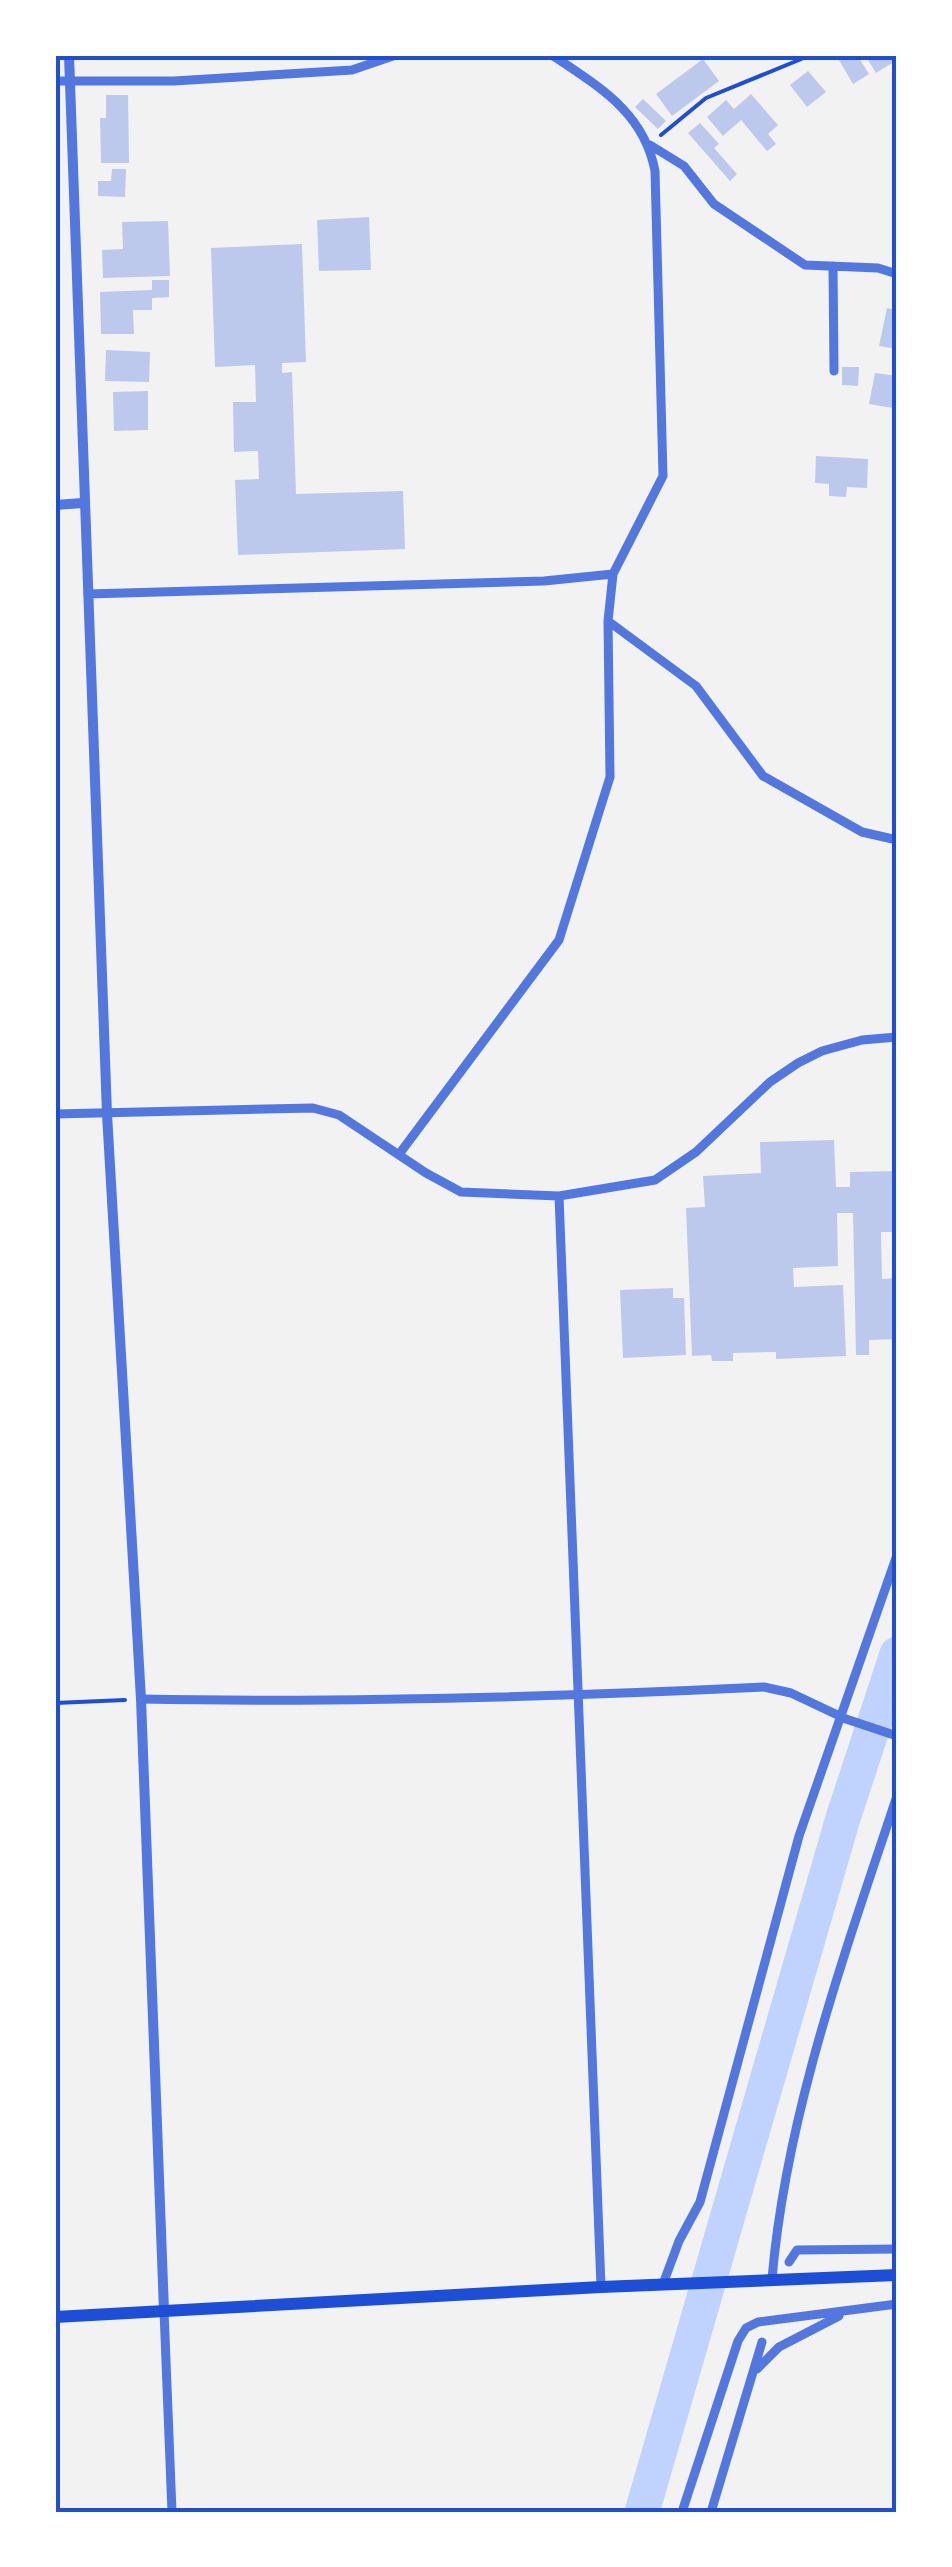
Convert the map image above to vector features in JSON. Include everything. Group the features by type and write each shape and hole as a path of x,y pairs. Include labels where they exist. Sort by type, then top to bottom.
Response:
{"main road":[{"path":"55,2317 601,2286 897,2275"}],"street":[{"path":"69,55 108,1114 141,1699 172,2512"},
{"path":"55,81 174,81 352,70 396,55"},
{"path":"552,55 610,95 650,144 684,166 714,204 806,265 878,268 897,274"},
{"path":"400,1153 559,940 610,776 608,621 613,574 663,476 650,144"},
{"path":"833,266 834,370"},
{"path":"55,505 83,503"},
{"path":"88,594 544,580 613,574"},
{"path":"608,621 696,686 764,776 862,832 897,840"},
{"path":"55,1114 314,1108 339,1115 461,1192 560,1196 654,1180 696,1152 770,1082 798,1063 822,1051 862,1040 897,1037"},
{"path":"560,1196 601,2286"},
{"path":"663,2284 700,2202 800,1836 844,1718 897,1555"},
{"path":"141,1699 262,1702 580,1696 764,1687 792,1693 844,1718 897,1736"},
{"path":"772,2279 791,2147 844,1958 897,1796"},
{"path":"789,2262 797,2250 897,2249"},
{"path":"682,2512 742,2333 758,2322 897,2304"},
{"path":"752,2376 779,2347 851,2310"},
{"path":"711,2512 762,2342"}],"path":[{"path":"650,144 706,98 811,55"},
{"path":"55,1703 141,1699"}],"building":[{"path":"836,55 857,55 869,74 853,84"},
{"path":"865,55 894,55 897,60 876,73"},
{"path":"703,59 719,81 672,116 656,94"},
{"path":"808,71 826,92 807,107 790,85"},
{"path":"751,94 778,125 768,134 776,144 767,151 741,120 723,136 707,117 726,100 734,109"},
{"path":"106,95 128,95 129,163 101,163 100,118 106,118"},
{"path":"643,99 666,121 658,129 635,107"},
{"path":"700,123 719,144 714,148 737,174 730,181 688,133"},
{"path":"112,169 126,169 125,197 98,196 98,181 111,181"},
{"path":"369,217 371,270 319,271 317,220"},
{"path":"168,221 170,276 103,278 102,250 123,249 122,222"},
{"path":"302,244 306,362 282,363 282,373 292,372 296,494 403,491 405,549 238,555 235,480 259,479 258,451 234,452 233,402 256,402 255,365 215,367 211,248"},
{"path":"152,280 169,280 169,297 152,298 152,310 133,310 134,334 101,334 100,292 152,290"},
{"path":"887,308 897,310 897,349 879,346"},
{"path":"106,350 150,352 149,382 105,381"},
{"path":"842,367 859,367 858,386 842,385"},
{"path":"875,373 897,376 893,408 869,404"},
{"path":"148,391 148,430 114,431 113,392"},
{"path":"816,456 868,459 867,488 847,487 846,497 829,496 829,484 815,483"},
{"path":"834,1140 836,1187 850,1187 850,1172 897,1171 897,1232 881,1232 882,1279 897,1278 897,1339 869,1340 869,1355 856,1355 853,1213 837,1213 838,1266 793,1268 794,1287 843,1285 846,1356 776,1359 776,1352 733,1353 733,1361 712,1361 711,1355 692,1356 686,1208 705,1207 703,1176 761,1173 760,1142"},
{"path":"673,1288 673,1298 684,1298 686,1355 623,1358 620,1290"}],"waterway":[{"path":"642,2512 843,1818 897,1654"}]}
